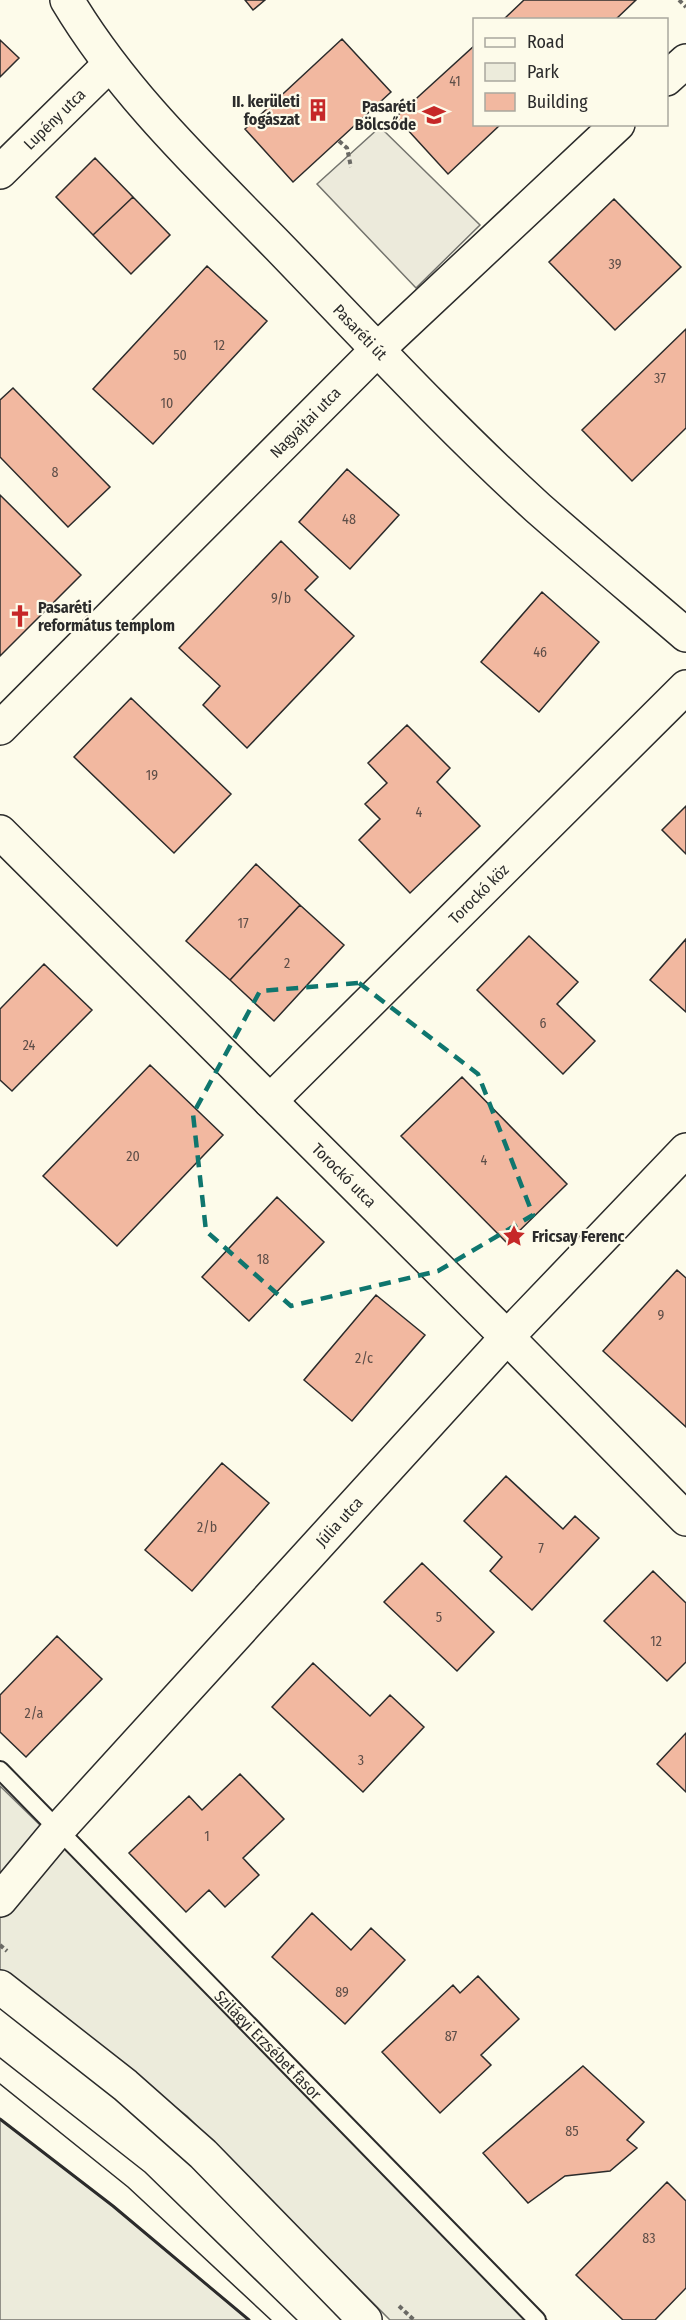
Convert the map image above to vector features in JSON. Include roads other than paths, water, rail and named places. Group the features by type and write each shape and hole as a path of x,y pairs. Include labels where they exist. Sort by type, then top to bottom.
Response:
{"street":[{"name":"Pasaréti út","path":"67,0 110,64 146,110 452,425 538,507 686,635"},
{"path":"668,77 686,61"},
{"name":"Lupény utca","path":"0,172 110,64"},
{"name":"Nagyajtai utca","path":"0,728 378,349 616,126"},
{"name":"Torockó köz","path":"270,1101 686,687"},
{"name":"Torockó utca","path":"0,832 507,1337 686,1519"},
{"name":"Júlia utca","path":"0,1900 59,1829 507,1337 686,1150"},
{"path":"0,1987 125,2085 203,2154 364,2320"}],"lane":[{"name":"Szilágyi Erzsébet fasor","path":"0,1770 537,2320"}],"tram line":[{"path":"0,2058 145,2172 297,2320"},
{"path":"0,2084 128,2187 271,2320"}],"place":[{"name":"II. kerületi fogászat","path":"318,110"},
{"name":"Pasaréti Bölcsőde","path":"434,115"},
{"name":"Pasaréti református templom","path":"20,616"},
{"name":"Fricsay Ferenc","path":"514,1236"}]}
